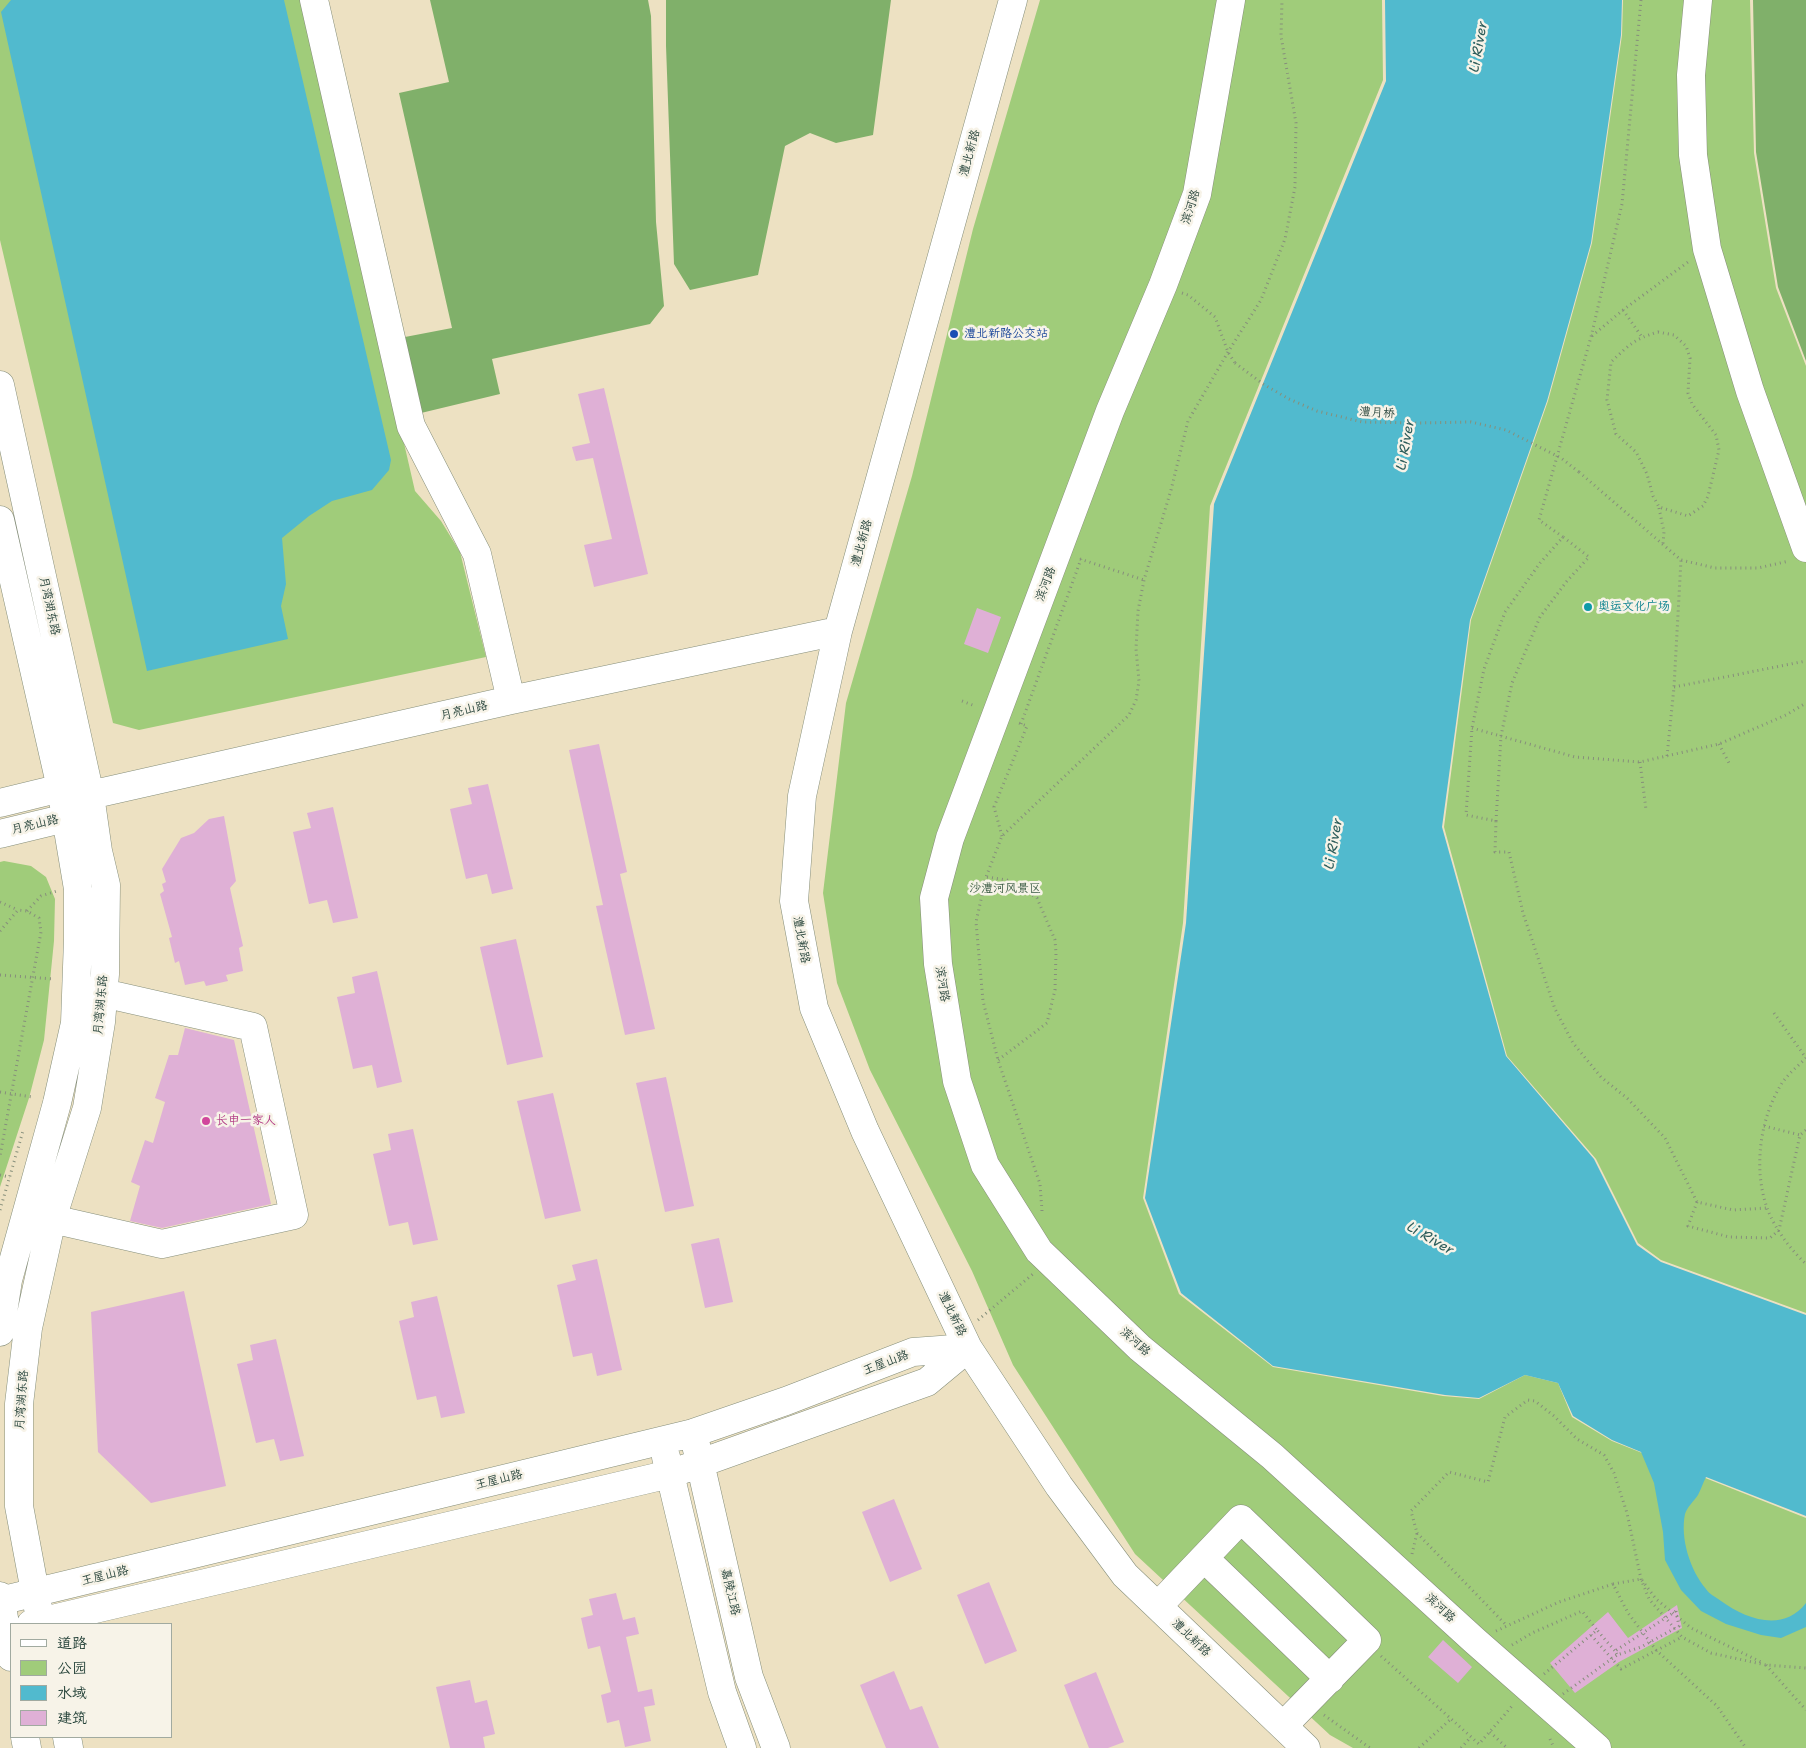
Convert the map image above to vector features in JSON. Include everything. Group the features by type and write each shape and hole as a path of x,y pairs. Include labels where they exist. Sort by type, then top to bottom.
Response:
{"street":[{"path":"314,0 411,426 477,554 511,700"},
{"name":"澧北新路","path":"1013,0 838,631 802,796 794,900 814,1008 865,1131 965,1341 1064,1494 1125,1575 1306,1748"},
{"name":"滨河路","path":"1231,0 1197,194 1163,285 1110,411 1070,555 950,838 934,898 938,964 956,1081 985,1165 1039,1251 1140,1348 1272,1456 1475,1641 1597,1748"},
{"path":"1698,0 1691,75 1693,155 1706,248 1801,554"},
{"name":"月湾湖东路","path":"0,385 90,795 98,851 106,885 101,1022 87,1108 52,1219 28,1328 19,1404 19,1506 35,1593 24,1623"},
{"name":"月湾湖东路","path":"0,520 61,788 78,889 75,1023 57,1103 9,1244 8,1280 0,1332"},
{"name":"月亮山路","path":"0,802 61,788 90,795 511,700 838,631"},
{"name":"月亮山路","path":"0,834 66,818 90,795"},
{"path":"52,1219 162,1244 294,1215 254,1027 103,993"},
{"path":"39,1623 670,1474 927,1382 965,1341"},
{"name":"王屋山路","path":"0,1599 35,1593 693,1433 786,1401 913,1352 965,1341"},
{"name":"嘉陵江路","path":"693,1433 749,1677 776,1748"},
{"path":"662,1441 722,1692 742,1748"},
{"path":"1158,1606 1241,1520 1367,1640 1283,1726"},
{"path":"1204,1558 1330,1679"},
{"name":"月湾湖东路","path":"0,1599 19,1623"}],"path":[{"path":"1042,1213 1040,1184 998,1060 983,1001 976,922 986,877 1002,836 1129,716 1136,700 1139,681 1136,648 1138,611 1144,580 1171,490 1188,421 1261,300 1285,239 1295,187 1296,122 1280,36 1282,0"},
{"path":"1641,0 1622,204 1591,336 1539,520 1589,557 1567,581 1540,617 1512,683 1501,736 1495,852 1509,852 1522,914 1555,1009 1573,1043 1601,1077 1628,1099 1665,1138 1696,1202 1688,1226 1729,1237 1770,1238 1779,1230 1800,1135 1806,1130"},
{"path":"1591,336 1706,248"},
{"name":"澧月桥","path":"1163,285 1188,295 1215,317 1228,352 1236,363 1263,384 1317,411 1362,422 1418,424 1471,422 1506,430 1561,458 1580,472 1681,560"},
{"path":"1623,310 1642,337"},
{"path":"1659,507 1688,516 1703,506 1708,496 1719,450 1716,435 1692,404 1688,393 1690,358 1686,346 1674,335 1658,332 1633,341 1611,362 1607,400 1616,434 1636,452 1647,474 1653,496 1659,507 1664,532 1663,544"},
{"path":"1496,821 1466,815 1472,728 1484,669 1505,612 1540,563 1563,537"},
{"path":"1667,756 1674,687 1681,560 1715,568 1758,568 1801,554"},
{"path":"1021,724 1070,555 1144,580"},
{"path":"1674,687 1806,661"},
{"path":"1472,728 1575,757 1640,762 1719,744 1786,715 1806,703"},
{"path":"1719,744 1729,763"},
{"path":"1640,762 1646,810"},
{"path":"986,877 1007,880 1037,898 1055,940 1056,947 1055,990 1047,1023 998,1060"},
{"path":"27,911 41,896 57,891 58,896"},
{"path":"0,902 18,910 27,911 39,918 41,932 0,1156"},
{"path":"0,931 18,910"},
{"path":"0,975 56,980 56,973"},
{"path":"1774,1013 1806,1058 1783,1081 1770,1106 1764,1126 1759,1170 1767,1208 1792,1251 1806,1264"},
{"path":"31,1106 36,1089"},
{"path":"0,1092 33,1097"},
{"path":"0,1210 26,1124"},
{"path":"1764,1126 1800,1135"},
{"path":"0,1175 10,1178"},
{"path":"1696,1202 1732,1210 1767,1208"},
{"path":"965,1341 1049,1261"},
{"path":"1507,1626 1417,1533 1411,1511 1449,1472 1488,1482 1505,1417 1528,1400 1536,1401 1577,1439 1604,1455 1614,1473 1627,1514 1641,1579 1649,1599 1682,1637 1711,1653 1766,1665 1806,1668"},
{"path":"1475,1641 1559,1602 1613,1584 1641,1579"},
{"path":"1641,1579 1656,1599 1691,1628 1766,1665 1806,1710"},
{"path":"1613,1584 1628,1613 1656,1650 1717,1706 1746,1748"},
{"path":"1532,1633 1582,1611 1616,1653"},
{"path":"1563,1694 1616,1653 1676,1611 1679,1626 1641,1647 1616,1653"},
{"path":"1555,1664 1598,1630"},
{"path":"1591,1635 1621,1669 1682,1637"},
{"path":"1380,1654 1479,1744 1515,1703"},
{"path":"1308,1701 1370,1748"},
{"path":"1419,1748 1451,1719"},
{"path":"1490,1732 1507,1748"},
{"path":"1461,1748 1471,1737"}],"green space":[{"path":"0,0 302,0 415,491 441,521 460,552 486,657 139,730 113,723 0,240"},
{"path":"430,0 648,0 651,16 656,222 664,306 650,324 492,359 500,394 421,413 405,337 452,328 399,93 449,82"},
{"path":"666,0 891,0 873,135 836,143 810,133 785,146 758,275 690,290 674,264"},
{"name":"沙澧河风景区","path":"1040,0 1382,0 1383,80 1210,506 1183,923 1143,1198 1179,1294 1273,1367 1443,1396 1479,1399 1525,1375 1558,1383 1572,1417 1612,1441 1806,1518 1806,1748 1353,1748 1330,1735 1135,1554 1013,1365 972,1271 870,1070 837,983 823,893 846,703 912,476 973,229"},
{"path":"1623,0 1750,0 1754,153 1776,288 1806,366 1806,1313 1661,1260 1638,1243 1596,1159 1507,1056 1444,827 1471,620 1548,401 1592,243 1622,35"},
{"path":"1753,0 1806,0 1806,361 1778,287 1756,152"},
{"path":"4,861 31,866 46,877 55,899 54,941 44,1040 29,1098 0,1187 0,862"}],"water":[{"path":"11,0 284,0 391,460 389,470 372,490 332,501 309,516 282,538 286,584 281,606 288,639 147,671 1,12"},
{"name":"Li River","path":"1385,0 1622,0 1621,35 1591,243 1547,401 1470,620 1442,827 1506,1056 1594,1159 1637,1245 1661,1262 1806,1315 1806,1516 1706,1477 1698,1495 1686,1511 1684,1523 1685,1543 1695,1573 1709,1592 1731,1607 1753,1617 1764,1620 1776,1620 1787,1618 1806,1603 1806,1627 1781,1638 1761,1635 1726,1624 1701,1611 1681,1590 1665,1560 1663,1532 1654,1483 1641,1452 1612,1440 1573,1416 1558,1383 1525,1375 1479,1398 1445,1395 1273,1366 1181,1293 1145,1198 1186,923 1214,504 1386,81"}],"building":[{"path":"604,388 648,574 594,587 584,545 612,539 593,458 576,461 572,447 590,443 578,394"},
{"path":"977,608 1001,617 988,653 964,644"},
{"path":"599,744 627,872 620,874 655,1029 625,1035 596,906 603,905 569,750"},
{"path":"488,784 513,889 492,894 487,874 466,879 450,809 472,804 468,788"},
{"path":"333,807 358,918 333,923 327,900 309,904 293,832 311,828 307,813"},
{"path":"224,816 236,881 230,888 243,946 239,948 243,971 226,975 228,981 206,986 204,981 185,985 179,961 175,963 169,938 172,937 160,894 164,891 162,884 166,882 162,869 181,838 194,833 209,819"},
{"path":"516,939 543,1057 507,1065 480,947"},
{"path":"377,971 402,1082 377,1088 372,1065 353,1069 337,997 355,993 352,977"},
{"name":"长申一家人","path":"185,1028 234,1040 271,1204 162,1228 130,1221 140,1186 131,1182 145,1140 153,1143 165,1102 155,1098 169,1055 178,1055"},
{"path":"666,1077 694,1206 665,1212 636,1083"},
{"path":"553,1093 581,1211 545,1219 517,1101"},
{"path":"413,1129 438,1240 413,1245 408,1222 389,1226 373,1154 391,1150 388,1134"},
{"path":"719,1238 733,1302 705,1308 691,1244"},
{"path":"597,1259 622,1370 597,1376 592,1353 573,1357 557,1285 576,1280 572,1265"},
{"path":"184,1291 226,1486 151,1503 98,1452 91,1312"},
{"path":"437,1296 465,1413 441,1418 436,1396 417,1400 399,1321 414,1317 411,1302"},
{"path":"276,1339 304,1456 280,1461 274,1439 256,1443 237,1364 253,1360 250,1345"},
{"path":"894,1499 922,1569 890,1582 862,1512"},
{"path":"989,1582 1017,1651 985,1664 957,1595"},
{"path":"616,1593 623,1620 635,1617 639,1634 626,1637 638,1692 652,1689 655,1705 644,1707 651,1741 625,1747 619,1720 607,1723 601,1695 611,1692 600,1646 588,1649 581,1618 593,1615 589,1599"},
{"path":"1677,1605 1682,1628 1619,1662 1575,1693 1550,1663 1608,1612 1628,1638"},
{"path":"1443,1640 1472,1667 1458,1683 1428,1657"},
{"path":"894,1671 910,1710 922,1706 939,1748 886,1748 860,1685"},
{"path":"1096,1672 1124,1742 1108,1748 1089,1748 1064,1685"},
{"path":"470,1680 475,1703 487,1700 495,1734 483,1737 485,1748 450,1748 436,1687"}],"place":[{"name":"澧北新路公交站","path":"954,334"},
{"name":"奥运文化广场","path":"1588,607"},
{"name":"长申一家人","path":"206,1121"}]}
